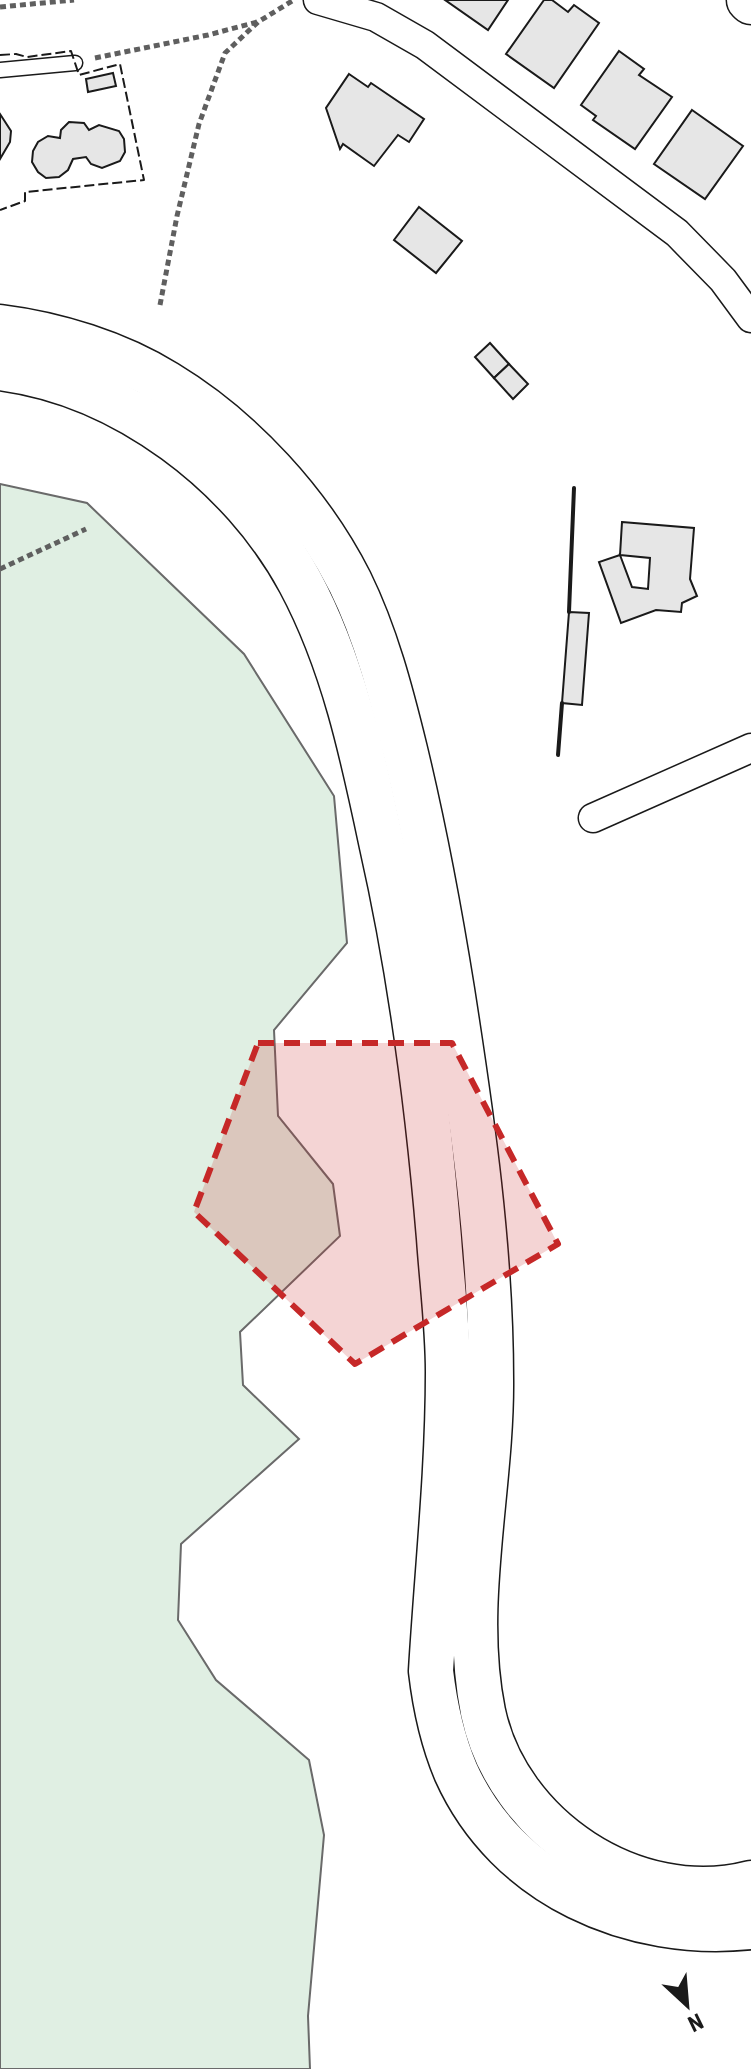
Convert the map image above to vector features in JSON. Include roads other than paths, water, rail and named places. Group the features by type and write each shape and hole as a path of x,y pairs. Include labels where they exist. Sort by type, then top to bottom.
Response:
{"main road":[{"path":"0,327 72,343 119,358 165,382 214,417 258,458 296,500 324,538 349,581 369,626 390,690 426,837 477,1164 491,1340 491,1387 475,1624 483,1711 491,1742 527,1804 553,1830 621,1874 701,1889 751,1883"},
{"path":"0,368 50,380 127,411 196,457 257,517 279,549 299,580 336,663 366,772 393,892 427,1108 448,1369 431,1671 436,1707 457,1773 494,1832 518,1857 570,1895 604,1911 653,1923 718,1931 751,1927"}],"street":[{"path":"318,0 376,17 437,54 677,233 716,271 751,318"},
{"path":"593,818 751,748"}],"lane":[{"path":"0,70 75,63"}]}
